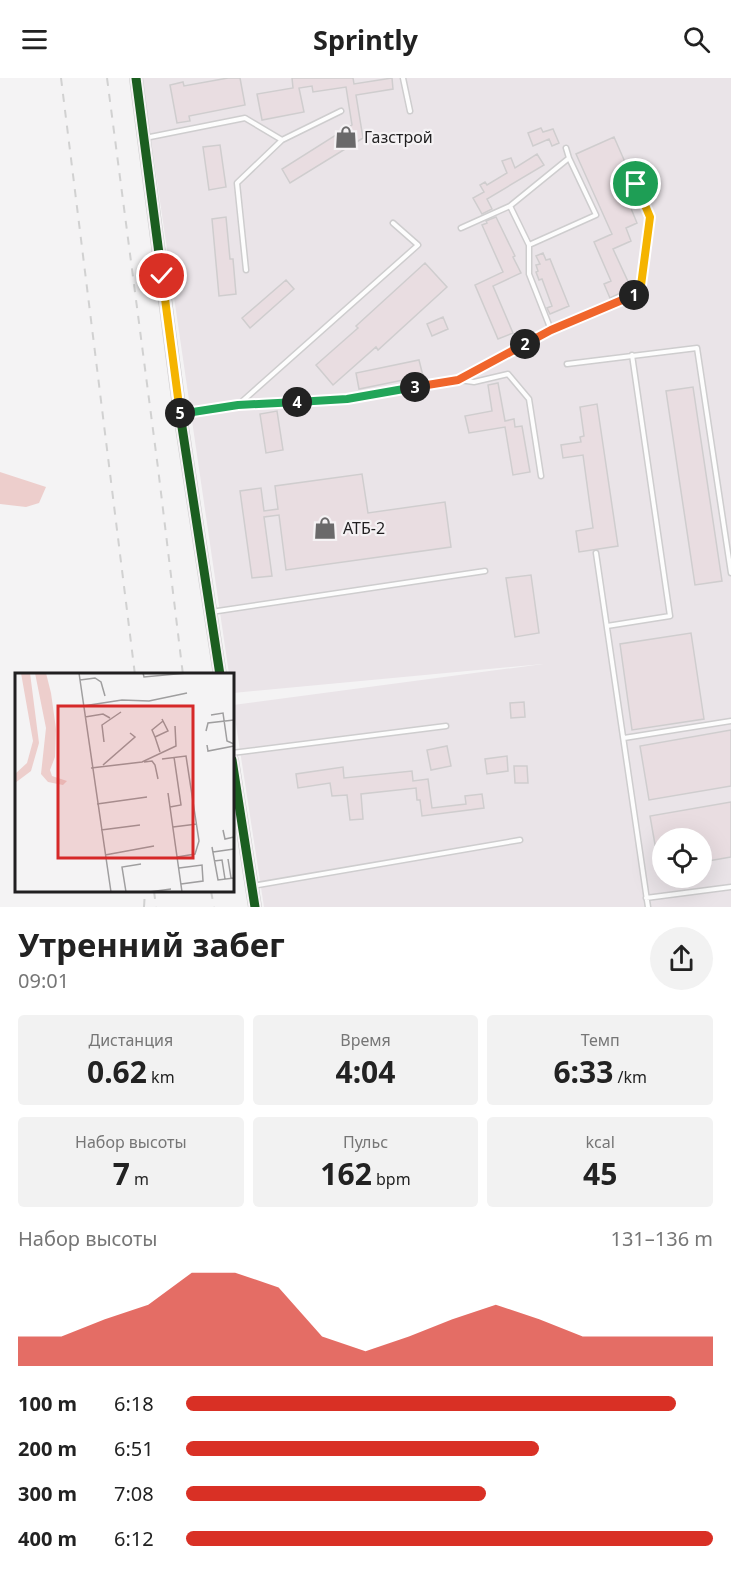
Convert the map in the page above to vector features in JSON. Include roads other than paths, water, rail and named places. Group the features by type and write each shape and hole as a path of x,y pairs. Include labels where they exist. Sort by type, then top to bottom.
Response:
{"street":[{"path":"136,78 180,414 220,673"},
{"path":"234,773 255,907"}],"lane":[{"path":"403,78 411,111"},
{"path":"246,270 237,183 282,140 341,111"},
{"path":"144,138 245,118 282,140"},
{"path":"529,245 596,215 566,148"},
{"path":"460,228 510,206 569,158"},
{"path":"458,380 551,330 640,293 650,217 636,184"},
{"path":"510,206 529,245 529,274 551,330"},
{"path":"238,405 418,245 393,223"},
{"path":"567,364 697,348 731,573"},
{"path":"607,626 669,615 632,355"},
{"path":"180,414 238,405 347,399 458,380 474,382 508,374 529,399 541,476"},
{"path":"596,553 648,907"},
{"path":"210,612 485,571"},
{"path":"624,738 731,721"},
{"path":"234,753 446,726"},
{"path":"252,886 520,840"},
{"path":"646,898 731,887"}],"railway":[{"path":"61,78 135,673"},
{"path":"107,78 183,673"},
{"path":"144,907 145,892"},
{"path":"154,892 156,907"},
{"path":"211,892 214,907"}],"place":[{"name":"Газстрой","path":"346,137"},
{"name":"АТБ-2","path":"325,528"}]}
